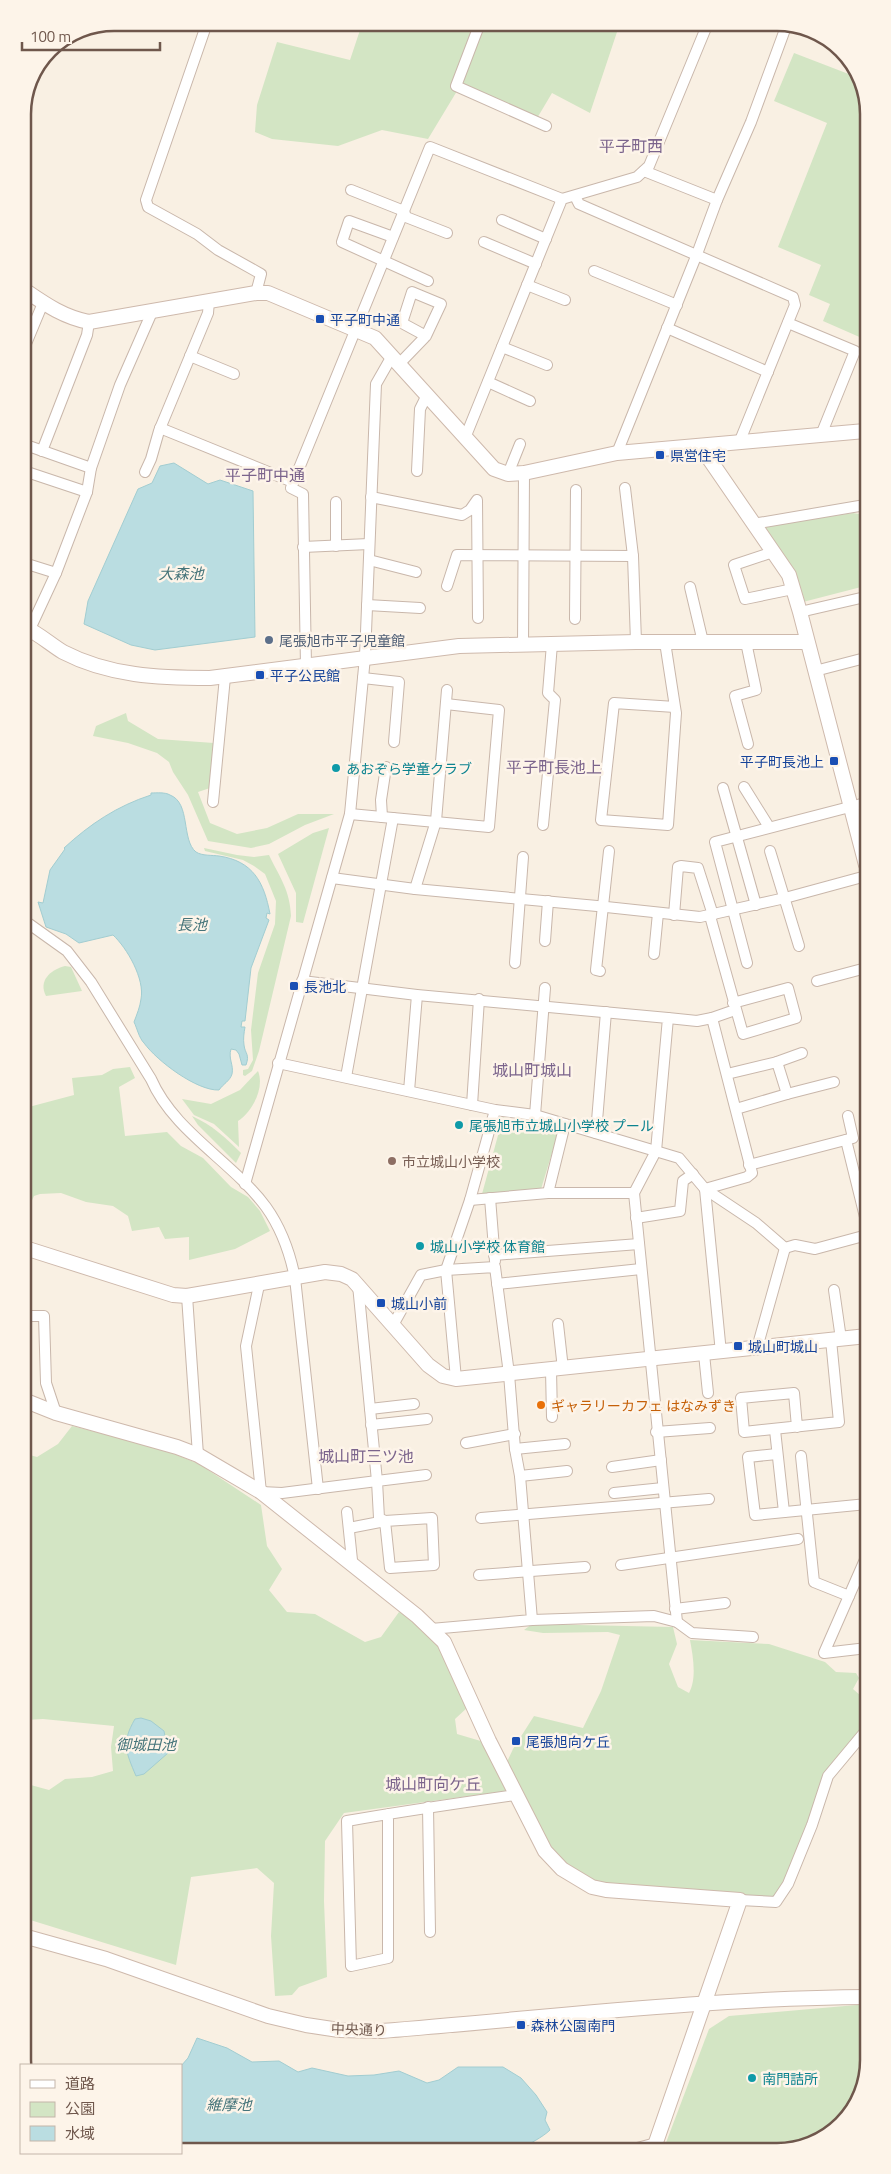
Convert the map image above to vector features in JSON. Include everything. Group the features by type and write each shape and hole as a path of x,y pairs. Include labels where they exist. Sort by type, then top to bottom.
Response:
{"street":[{"path":"205,31 146,200 148,207 197,234 218,250 261,274 256,293"},
{"path":"477,31 456,86 546,126"},
{"path":"306,666 303,494 291,488 430,147 562,199 637,177 649,166 705,31"},
{"path":"617,453 698,254 717,200 751,122 784,31"},
{"path":"644,171 717,200"},
{"path":"351,190 404,211"},
{"path":"575,196 579,204 793,296 795,305 740,443"},
{"path":"465,438 562,199"},
{"path":"404,211 406,218 447,233"},
{"path":"502,220 546,239"},
{"path":"393,238 349,221 342,242 428,281"},
{"path":"484,242 536,264"},
{"path":"594,271 677,305"},
{"path":"527,286 565,300"},
{"path":"246,1184 278,1062 350,814 365,657 376,384 396,360 426,336 441,304 412,292 402,323 426,336"},
{"path":"31,294 59,313 72,319 89,322 256,293 268,293 374,338 494,469 508,474 524,473 617,453 860,431"},
{"path":"145,472 160,428 208,313 209,301"},
{"path":"31,331 43,302"},
{"path":"31,623 56,573 87,492 90,468 120,386 152,312"},
{"path":"42,451 87,335 89,322"},
{"path":"788,323 855,352 821,435"},
{"path":"667,328 768,372"},
{"path":"502,347 547,365"},
{"path":"190,356 234,374"},
{"path":"488,382 530,401"},
{"path":"417,471 420,409 427,395"},
{"path":"160,428 293,482"},
{"path":"508,474 520,444"},
{"path":"31,447 90,468"},
{"path":"701,447 789,575 860,841"},
{"path":"31,473 87,492"},
{"path":"523,646 524,473"},
{"path":"625,488 633,556 636,642"},
{"path":"575,619 576,490"},
{"path":"371,497 462,515 470,510 477,500 478,618"},
{"path":"336,502 336,546"},
{"path":"753,524 860,506"},
{"path":"304,548 369,544"},
{"path":"773,552 734,566 745,599 793,589"},
{"path":"447,586 457,555 633,556"},
{"path":"369,560 416,572"},
{"path":"31,565 56,573"},
{"path":"690,587 703,642"},
{"path":"800,612 860,598"},
{"path":"367,605 420,608"},
{"path":"31,636 63,652 110,670 159,677 210,678 459,646 636,642 807,642"},
{"path":"665,642 675,707 668,825 602,820 614,703 675,707"},
{"path":"746,642 756,690 735,696 748,744"},
{"path":"543,825 555,700 548,693 552,644"},
{"path":"815,671 860,659"},
{"path":"213,802 225,676"},
{"path":"363,678 399,682 394,742"},
{"path":"414,889 436,821 447,690"},
{"path":"350,814 489,827 499,710 446,704"},
{"path":"346,1077 381,885 388,817 381,800 386,767"},
{"path":"723,788 756,905"},
{"path":"744,788 769,827"},
{"path":"747,963 735,910 715,842 860,804"},
{"path":"600,970 596,970 609,851"},
{"path":"770,851 799,946"},
{"path":"516,963 523,857"},
{"path":"302,981 362,989 697,1021 712,1018 734,1006 788,988 796,1018 743,1034 734,1006 698,868 678,867 674,914"},
{"path":"332,878 414,889 603,906 700,918 860,878"},
{"path":"545,941 548,901"},
{"path":"654,954 658,913"},
{"path":"31,925 67,951 91,982 151,1079 158,1095 186,1128 246,1184 266,1207 279,1229 291,1260 295,1278 318,1489"},
{"path":"817,981 860,970"},
{"path":"535,1115 545,988"},
{"path":"409,1091 417,994"},
{"path":"472,1105 479,999"},
{"path":"596,1133 606,1012"},
{"path":"668,1018 656,1151 634,1193 656,1432 661,1460 677,1622"},
{"path":"705,1189 750,1176 752,1173 712,1018"},
{"path":"727,1074 777,1062 802,1053"},
{"path":"278,1062 495,1110 535,1115 680,1158 705,1189 756,1223 785,1248"},
{"path":"777,1062 787,1094"},
{"path":"736,1109 834,1082"},
{"path":"456,1379 446,1270 470,1200 495,1110"},
{"path":"749,1165 853,1138 848,1116"},
{"path":"548,1193 565,1124"},
{"path":"846,1140 860,1197"},
{"path":"636,1218 680,1211 684,1181 693,1174"},
{"path":"705,1189 720,1353"},
{"path":"470,1200 548,1193 634,1193"},
{"path":"490,1198 495,1267 509,1374 515,1448 520,1476 526,1571 532,1620"},
{"path":"785,1248 795,1245 814,1249 860,1237"},
{"path":"494,1255 639,1244"},
{"path":"757,1348 785,1248"},
{"path":"31,1250 173,1295 187,1296 325,1272 347,1276 358,1284 428,1365 443,1376 456,1379 720,1353 860,1337"},
{"path":"392,1325 421,1275 446,1270 495,1267"},
{"path":"497,1284 641,1269"},
{"path":"358,1284 379,1518 385,1521"},
{"path":"259,1285 246,1346 261,1492"},
{"path":"797,1427 794,1393 741,1398 744,1432 775,1430 839,1422 834,1290"},
{"path":"187,1296 198,1455"},
{"path":"31,1316 44,1316 46,1383 56,1413"},
{"path":"552,1417 557,1370 558,1324"},
{"path":"704,1354 708,1393"},
{"path":"31,1403 56,1413 178,1447 198,1455 261,1492 432,1629 444,1642 516,1795 545,1851 562,1869 592,1887 606,1890 776,1902 788,1884 812,1825 828,1776 860,1738"},
{"path":"370,1409 414,1404"},
{"path":"372,1425 427,1419"},
{"path":"656,1432 710,1428"},
{"path":"775,1430 784,1512"},
{"path":"466,1443 514,1434"},
{"path":"515,1448 565,1444"},
{"path":"777,1454 748,1457 754,1515 860,1505"},
{"path":"801,1456 814,1582 849,1596"},
{"path":"612,1467 661,1460"},
{"path":"520,1476 567,1471"},
{"path":"261,1492 282,1493 426,1475"},
{"path":"614,1493 663,1488"},
{"path":"481,1518 708,1499"},
{"path":"347,1512 352,1560 348,1562"},
{"path":"350,1528 385,1521 432,1518 434,1565 390,1568 385,1521"},
{"path":"621,1565 670,1556 798,1539"},
{"path":"479,1575 585,1567"},
{"path":"860,1578 849,1596 824,1653 860,1649"},
{"path":"675,1609 725,1603"},
{"path":"432,1629 532,1620 654,1616 677,1622 692,1633 753,1637"},
{"path":"388,1814 388,1958 350,1966 347,1821 428,1807 516,1795"},
{"path":"428,1807 430,1932"},
{"path":"656,2143 740,1900"},
{"name":"中央通り","path":"31,1938 106,1959 268,2016 339,2030 381,2031 704,2004 824,1997 860,1997"}],"green space":[{"path":"360,31 617,31 590,113 552,93 536,120 457,91 428,139 382,130 338,146 272,139 255,132 257,105 277,42 350,60"},
{"path":"794,53 850,74 855,87 860,114 860,337 823,321 830,304 809,295 821,265 778,247 827,123 774,101"},
{"path":"853,513 860,514 860,587 803,602 761,527"},
{"path":"126,713 128,721 158,739 214,743 210,788 198,792 210,823 237,834 267,828 298,814 334,814 305,825 269,844 251,848 208,841 188,795 173,772 169,762 157,753 128,743 93,736 96,726"},
{"path":"329,828 303,923 296,922 296,893 278,854 313,833"},
{"path":"204,848 254,857 269,855 284,884 289,899 291,916 259,1051 252,1071 245,1076 243,1075 243,1070 248,1069 253,1060 251,1030 258,973 275,924 276,901 265,874 243,860 205,851"},
{"path":"65,966 71,967 82,991 46,996 43,986 47,977 50,973"},
{"path":"130,1067 135,1078 119,1087 125,1136 167,1132 181,1146 203,1158 231,1187 248,1197 260,1211 270,1231 235,1249 189,1260 189,1237 165,1239 159,1227 132,1231 128,1216 113,1206 86,1202 61,1193 40,1194 34,1196 31,1202 31,1106 74,1095 72,1078 102,1075 113,1069"},
{"path":"258,1071 260,1085 256,1099 248,1112 238,1121 239,1147 214,1124 194,1115 182,1099 211,1104 240,1090"},
{"path":"192,1116 218,1132 241,1153 236,1163 198,1125"},
{"path":"503,1117 559,1130 541,1189 482,1194"},
{"path":"72,1426 157,1447 199,1464 261,1505 267,1546 282,1569 269,1590 287,1612 315,1614 365,1642 381,1637 399,1612 423,1625 441,1645 468,1707 455,1719 457,1734 484,1742 506,1791 344,1813 325,1841 324,1901 327,1977 299,1987 292,1995 275,1996 271,1936 274,1883 257,1868 191,1877 176,1965 31,1920 31,1785 49,1790 65,1779 92,1777 113,1771 111,1747 114,1726 43,1719 31,1720 31,1455 37,1457 58,1444"},
{"path":"532,1624 673,1627 677,1644 669,1664 678,1687 689,1693 694,1674 690,1640 769,1644 825,1662 836,1672 856,1673 859,1678 853,1689 860,1695 860,1734 826,1776 810,1824 775,1900 606,1889 565,1867 549,1848 506,1764 513,1749 534,1716 583,1728 601,1691 620,1635 608,1632 543,1633 524,1630"},
{"path":"860,2005 859,2071 851,2097 839,2115 818,2132 788,2142 666,2143 709,2029 729,2016"}],"water":[{"name":"大森池","path":"174,463 208,484 220,480 253,491 255,637 155,650 131,645 84,624 88,601 138,489 152,483 160,466"},
{"name":"長池","path":"151,793 166,793 177,799 184,813 191,846 196,852 231,859 248,868 255,875 264,892 270,914 267,913 266,918 269,920 251,968 245,1021 242,1021 241,1027 245,1027 246,1065 242,1065 236,1050 231,1049 232,1074 230,1079 219,1090 200,1086 178,1074 158,1058 142,1041 134,1022 141,1002 142,991 138,973 124,948 113,935 79,943 66,934 46,927 38,902 43,903 50,870 64,848 84,831 115,810 151,795"},
{"name":"御城田池","path":"141,1718 151,1721 164,1731 168,1753 144,1774 136,1776 126,1748 128,1735 135,1719"},
{"name":"維摩池","path":"197,2038 227,2048 252,2062 279,2061 298,2072 312,2068 348,2076 374,2075 399,2071 427,2083 439,2080 458,2067 503,2067 521,2078 536,2095 547,2112 545,2120 550,2130 531,2143 182,2143 182,2065 188,2058"}],"place":[{"name":"平子町中通","path":"320,319"},
{"name":"県営住宅","path":"660,455"},
{"name":"尾張旭市平子児童館","path":"269,640"},
{"name":"平子公民館","path":"260,675"},
{"name":"平子町長池上","path":"834,761"},
{"name":"あおぞら学童クラブ","path":"336,768"},
{"name":"長池北","path":"294,986"},
{"name":"尾張旭市立城山小学校 プール","path":"459,1125"},
{"name":"市立城山小学校","path":"392,1161"},
{"name":"城山小学校 体育館","path":"420,1246"},
{"name":"城山小前","path":"381,1303"},
{"name":"城山町城山","path":"738,1346"},
{"name":"ギャラリーカフェ はなみずき","path":"541,1405"},
{"name":"尾張旭向ケ丘","path":"516,1741"},
{"name":"森林公園南門","path":"521,2025"},
{"name":"南門詰所","path":"752,2078"}],"district":[{"name":"平子町西","path":"631,146"},
{"name":"平子町中通","path":"265,475"},
{"name":"平子町長池上","path":"554,767"},
{"name":"城山町城山","path":"532,1070"},
{"name":"城山町三ツ池","path":"366,1456"},
{"name":"城山町向ケ丘","path":"433,1784"}]}
